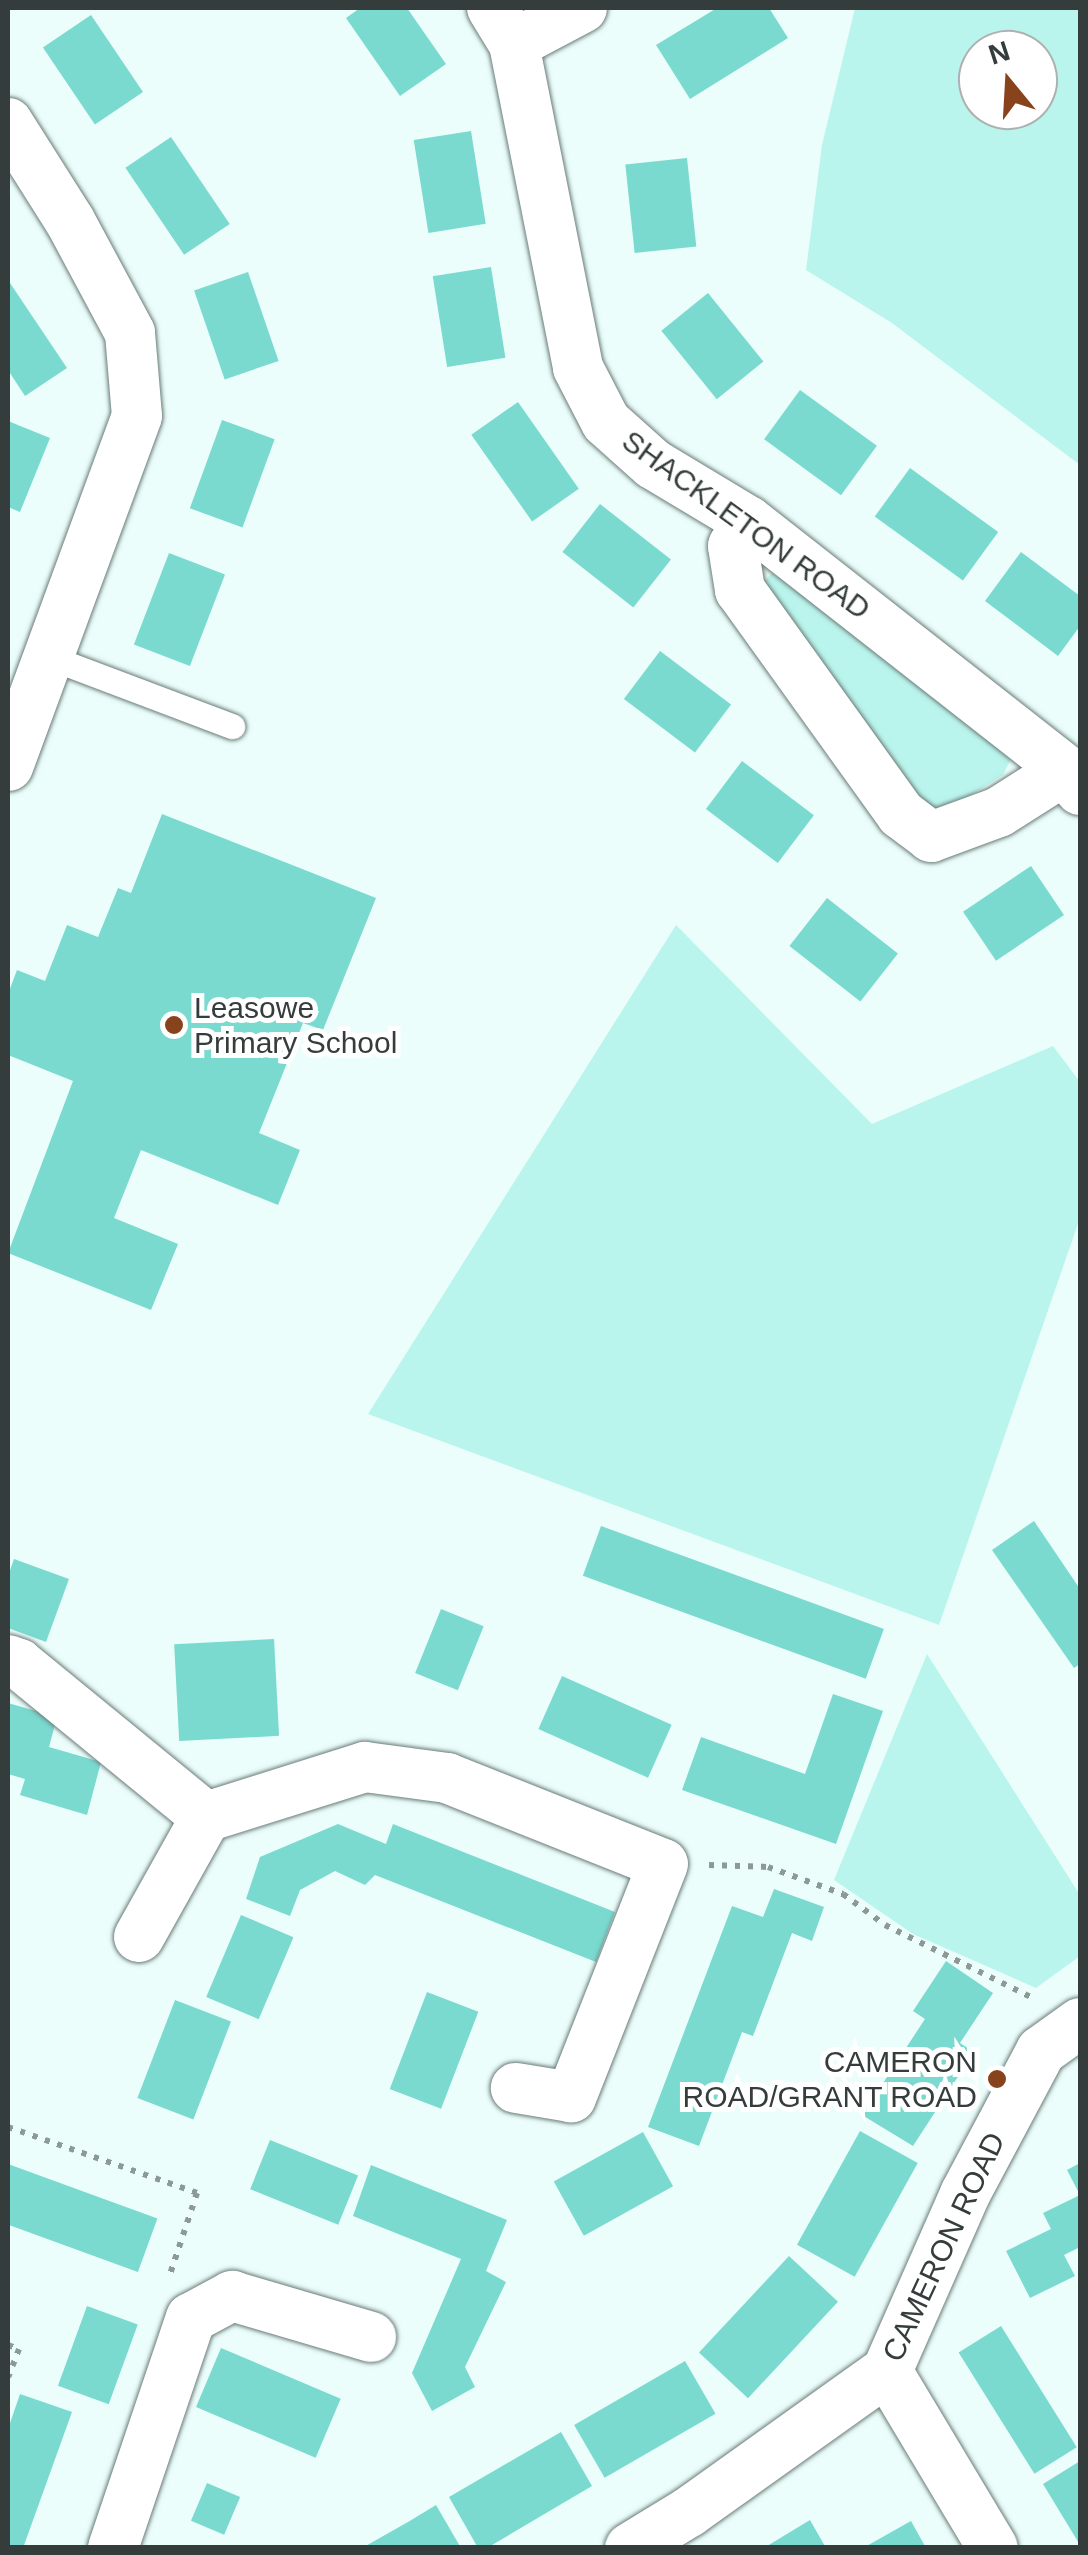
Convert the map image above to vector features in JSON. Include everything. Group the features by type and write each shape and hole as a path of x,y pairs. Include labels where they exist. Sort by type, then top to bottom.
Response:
{"street":[{"path":"503,26 582,8"},
{"name":"SHACKLETON ROAD","path":"503,26 578,368 606,422 653,464 748,521 1073,780"},
{"path":"8,123 70,221 130,333 137,416 8,766"},
{"path":"748,521 733,546 740,590 900,814 932,837 1073,780"},
{"path":"8,1660 19,1664 206,1816"},
{"path":"140,1937 206,1816 365,1767 447,1778 663,1864 571,2097 516,2088"},
{"name":"CAMERON ROAD","path":"630,2548 689,2512 887,2371 964,2194 1041,2051 1072,2028"},
{"path":"113,2548 191,2318 232,2296 371,2336"},
{"path":"887,2371 993,2548"}],"lane":[{"path":"49,656 232,726"}],"path":[{"path":"663,1864 768,1867 843,1894 885,1925 1034,1997 1072,2028"},
{"path":"8,2128 197,2193 164,2290"},
{"path":"8,2345 19,2349 8,2378"}],"shaded area":[{"path":"855,8 1080,8 1080,465 892,323 806,270 822,145"},
{"path":"772,573 795,584 1013,755 1003,775 935,817 757,589"},
{"path":"676,925 872,1124 1053,1046 1080,1082 1080,1218 939,1625 368,1414"},
{"path":"927,1654 1080,1895 1080,1956 1036,1988 913,1934 834,1880"}],"building":[{"path":"360,8 407,8 446,64 400,96 346,18"},
{"path":"717,8 769,8 788,38 690,99 656,45"},
{"path":"91,15 143,92 95,125 43,47"},
{"path":"471,131 486,224 428,233 414,140"},
{"path":"171,137 230,224 184,255 125,168"},
{"path":"687,158 696,247 635,253 625,164"},
{"path":"491,267 505,358 447,367 433,276"},
{"path":"248,272 279,361 225,379 194,291"},
{"path":"8,280 67,368 25,396 8,370"},
{"path":"708,293 763,361 717,399 661,331"},
{"path":"800,390 877,446 841,495 764,439"},
{"path":"518,402 579,489 532,522 471,435"},
{"path":"222,420 275,439 242,527 190,508"},
{"path":"8,421 50,438 20,512 8,507"},
{"path":"910,468 998,532 963,581 875,517"},
{"path":"600,504 671,559 633,607 562,552"},
{"path":"1021,552 1080,596 1080,626 1058,656 985,601"},
{"path":"169,553 225,575 190,666 134,644"},
{"path":"660,651 731,705 695,752 624,699"},
{"path":"742,761 814,815 778,863 706,809"},
{"path":"162,814 376,898 323,1030 303,1023 259,1133 300,1150 278,1205 141,1150 114,1218 178,1244 151,1310 8,1253 73,1081 8,1055 8,994 17,970 45,981 67,925 98,937 118,888 131,893"},
{"path":"1031,866 1064,915 996,961 963,912"},
{"path":"827,898 898,953 860,1001 789,946"},
{"path":"1034,1521 1080,1589 1080,1664 1074,1668 992,1550"},
{"path":"601,1526 884,1629 866,1679 583,1576"},
{"path":"14,1559 69,1579 46,1642 8,1628 8,1576"},
{"path":"441,1609 484,1626 458,1690 415,1673"},
{"path":"274,1639 279,1736 179,1741 174,1644"},
{"path":"562,1676 672,1725 648,1778 538,1729"},
{"path":"833,1694 883,1711 836,1844 682,1790 701,1737 805,1774"},
{"path":"8,1703 57,1717 49,1747 101,1762 87,1815 20,1795 25,1779 8,1774"},
{"path":"338,1824 386,1844 393,1824 615,1912 596,1962 375,1875 365,1885 335,1871 300,1890 290,1916 246,1899 260,1857"},
{"path":"774,1889 824,1907 812,1941 792,1933 753,2036 742,2032 699,2146 648,2127 732,1906 763,1917"},
{"path":"241,1915 293,1937 259,2019 206,1997"},
{"path":"946,1961 993,1993 960,2043 974,2052 913,2146 862,2115 925,2019 913,2011"},
{"path":"427,1992 478,2012 441,2109 390,2089"},
{"path":"175,2000 231,2022 193,2120 137,2098"},
{"path":"860,2131 918,2163 855,2277 797,2245"},
{"path":"643,2132 673,2186 584,2236 554,2181"},
{"path":"270,2140 358,2176 338,2225 250,2189"},
{"path":"1080,2163 1080,2195 1067,2170"},
{"path":"8,2164 157,2218 138,2272 8,2225"},
{"path":"371,2165 507,2220 486,2271 506,2282 465,2367 475,2387 432,2411 412,2373 461,2259 353,2216"},
{"path":"1080,2195 1080,2247 1064,2255 1075,2276 1030,2298 1006,2251 1051,2229 1043,2213"},
{"path":"789,2256 838,2302 748,2398 699,2353"},
{"path":"87,2306 138,2324 109,2404 58,2386"},
{"path":"1001,2326 1077,2447 1034,2474 959,2352"},
{"path":"221,2348 341,2399 316,2458 196,2407"},
{"path":"685,2361 715,2414 605,2478 574,2425"},
{"path":"20,2394 72,2412 23,2548 8,2548 8,2429"},
{"path":"561,2432 592,2486 487,2548 478,2548 449,2497"},
{"path":"1080,2461 1080,2545 1043,2484"},
{"path":"207,2483 240,2497 224,2535 191,2521"},
{"path":"436,2505 461,2548 362,2548 408,2522"},
{"path":"810,2520 826,2548 764,2548 772,2543"},
{"path":"911,2521 926,2548 863,2548"}],"place":[{"name":"Leasowe Primary School","path":"174,1025"},
{"name":"CAMERON ROAD/GRANT ROAD","path":"997,2079"}]}
